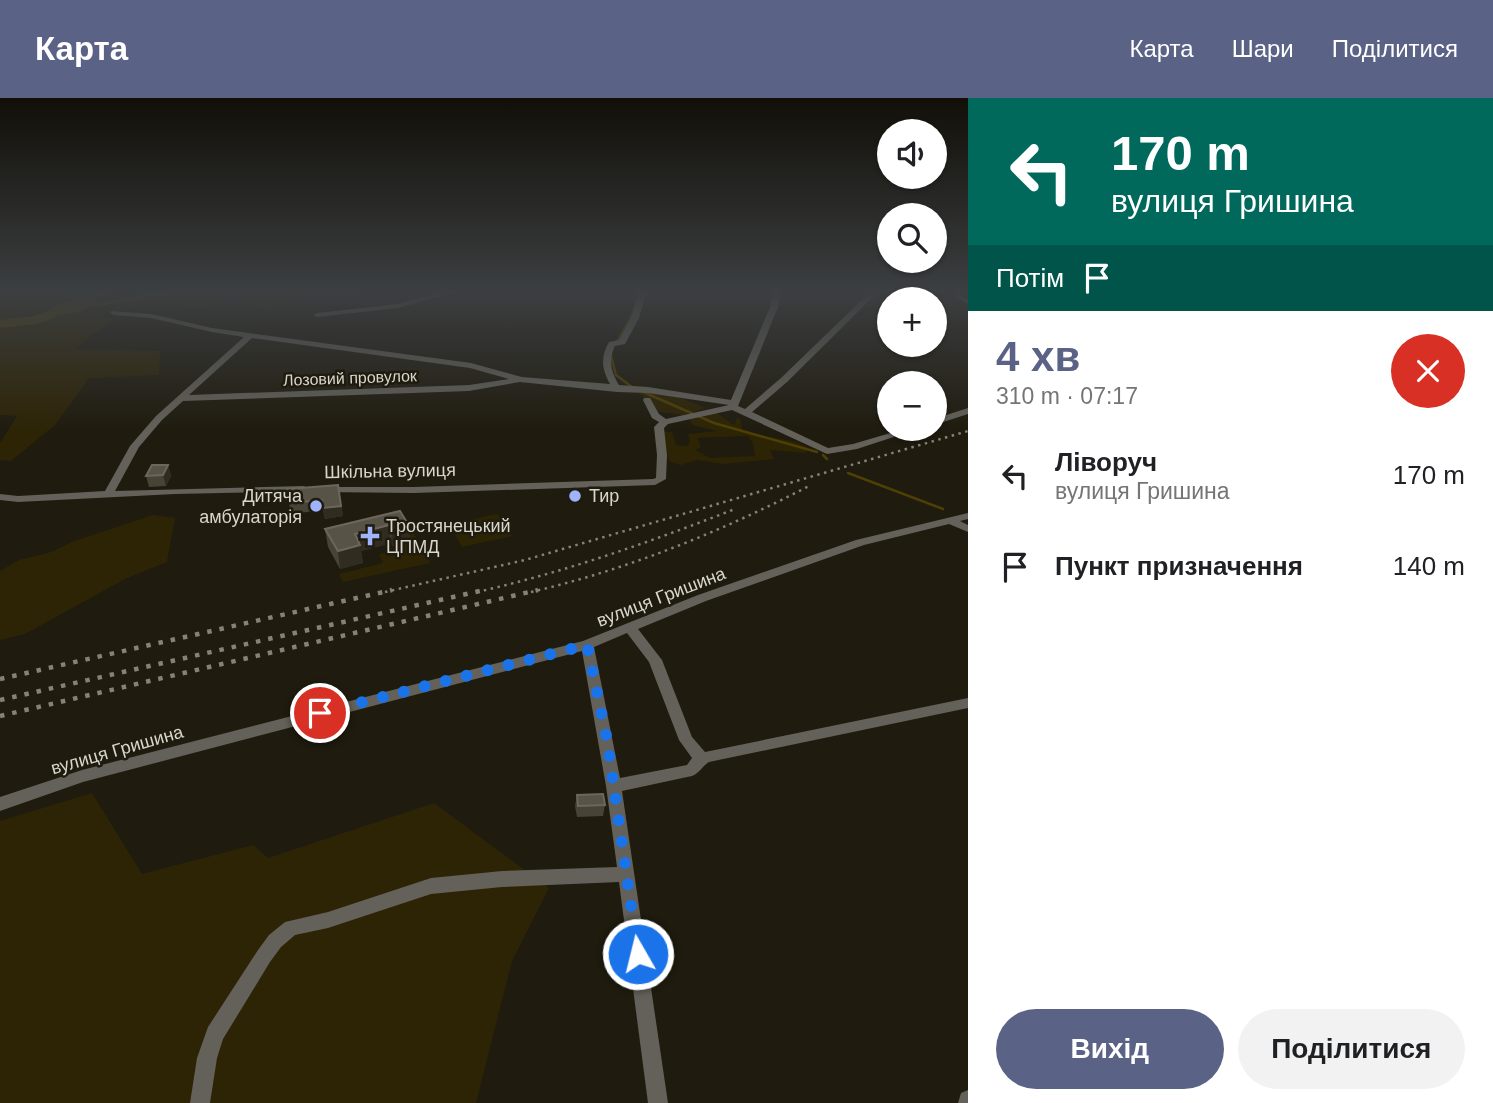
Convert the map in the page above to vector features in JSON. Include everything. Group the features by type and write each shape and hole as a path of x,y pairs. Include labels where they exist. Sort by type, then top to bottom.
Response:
{"street":[{"path":"108,495 135,446 179,398 247,338"},
{"path":"263,338 471,366 522,380 696,396 734,406 780,431 827,451 877,440"},
{"path":"617,389 604,365 607,351 612,344 622,342 624,338"},
{"path":"734,406 762,338"},
{"path":"747,412 827,338"},
{"name":"Лозовий провулок","path":"179,398 469,388 522,380"},
{"path":"647,400 655,416 665,422 734,406"},
{"path":"947,418 968,411"},
{"name":"Шкільна вулиця","path":"0,497 18,499 175,491 414,490 655,482 661,479 658,433 659,427 665,422"},
{"name":"вулиця Гришина","path":"0,804 96,772 587,645 702,598 860,542 968,516"},
{"path":"949,520 968,530"},
{"path":"629,628 655,660 686,740 702,759"},
{"path":"587,645 614,786 657,1103"},
{"path":"614,786 692,770 702,759 883,718 968,703"},
{"path":"200,1103 207,1058 215,1034 264,956 275,941 291,928 346,914 431,886 502,879 626,874"}],"shaded area":[{"path":"0,338 88,338 74,349 160,351 159,375 89,378 55,425 11,461 0,460 0,443 17,416 0,415"},
{"path":"636,390 678,397 706,408 683,415 660,412"},
{"path":"714,411 734,425 737,417 740,419 743,432 796,442 809,448 805,453 770,450 774,459 723,464 697,460 681,465 669,461 663,432 672,432 676,445 687,446 690,441 688,434 717,431 693,425 689,419","holes":["748,436 753,443 755,456 710,458 696,450 701,447 697,438"]},
{"path":"497,514 512,536 462,547 449,524"},
{"path":"153,515 175,518 167,562 127,578 25,634 0,640 0,571 19,560 51,552 74,541"},
{"path":"410,526 430,563 343,582 339,574 383,563 379,554 398,550 396,545 401,528"},
{"path":"92,793 142,874 253,845 268,858 434,803 549,888 512,961 476,1103 0,1103 0,821"}],"building":[{"path":"152,465 168,465 163,475 146,476"},
{"path":"338,485 341,506 323,508 322,500 289,503 288,489"},
{"path":"400,511 408,524 391,528 389,525 355,534 360,545 338,551 325,529"},
{"path":"603,794 605,805 578,806 577,795"}],"waterway":[{"path":"617,342 619,338"},
{"path":"611,356 616,375 632,387"},
{"path":"641,391 714,423 817,452"},
{"path":"823,455 827,459"},
{"path":"848,473 943,509"}],"railway":[{"path":"385,592 525,560 968,431"},
{"path":"531,592 603,572 673,548 742,519 809,486"},
{"path":"477,592 607,555 735,509"},
{"path":"0,679 392,590"},
{"path":"0,700 484,590"},
{"path":"0,716 538,590"}],"place":[{"name":"Тир","path":"575,496"},
{"name":"Дитяча амбулаторія","path":"316,506"},
{"name":"Тростянецький ЦПМД","path":"370,536"}],"route":[{"path":"320,713 587,645 607,740 638,954"}]}
